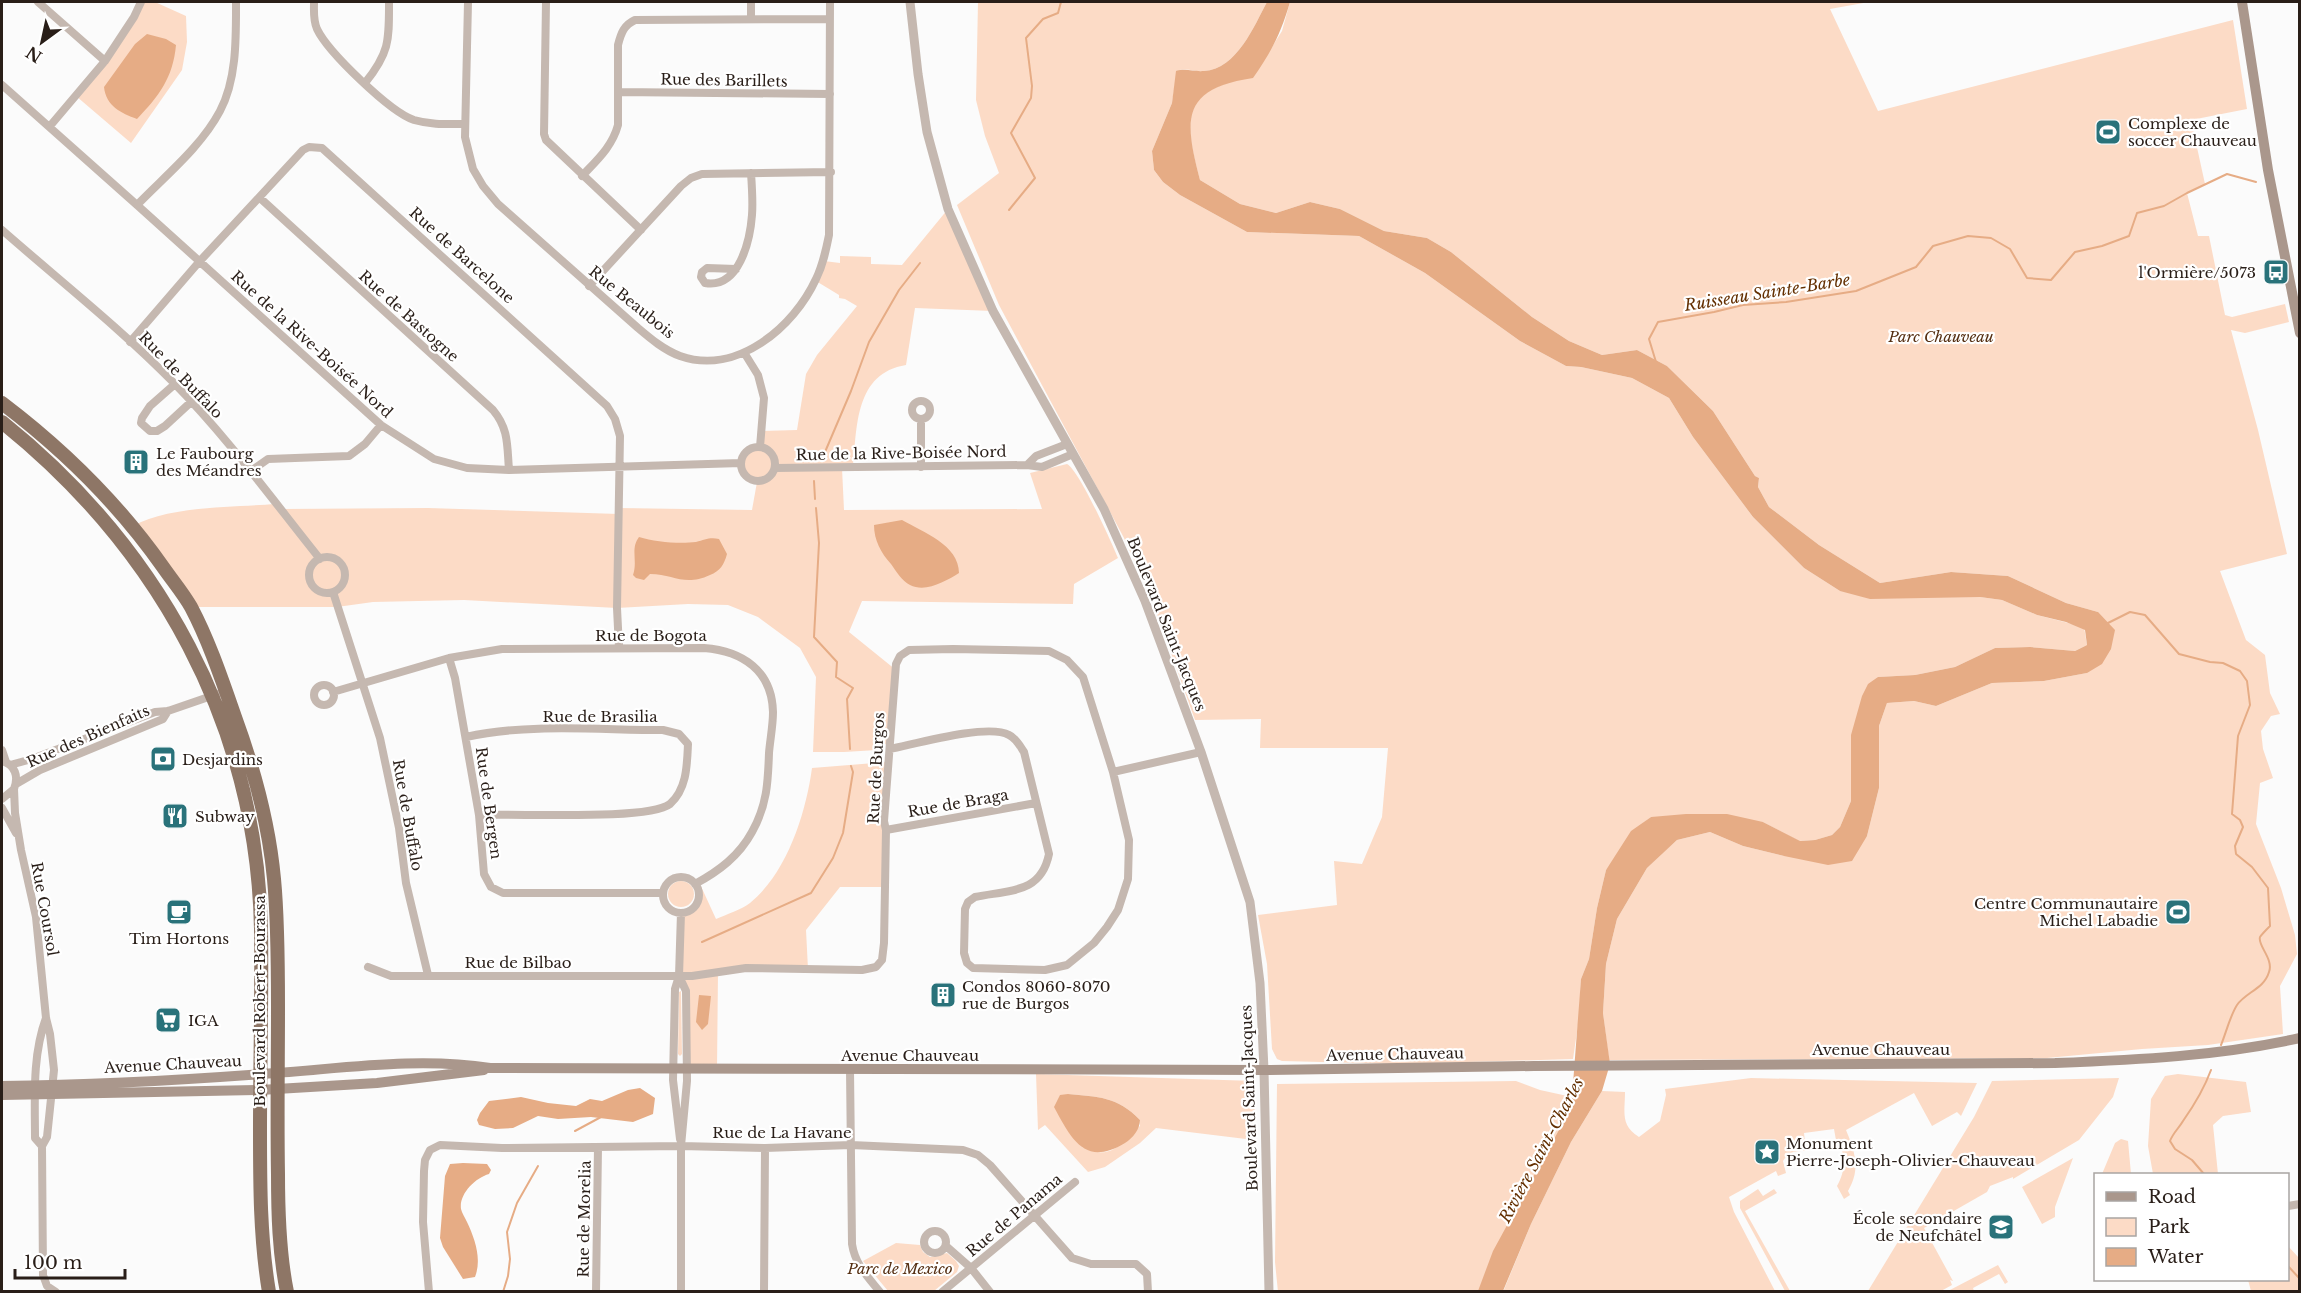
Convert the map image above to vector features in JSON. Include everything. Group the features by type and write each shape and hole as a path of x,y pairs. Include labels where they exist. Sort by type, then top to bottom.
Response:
{"highway":[{"name":"Boulevard Robert-Bourassa","path":"2,403 44,434 75,463 145,541 191,607 219,693 253,841 261,926 260,1211 270,1292"},
{"name":"Boulevard Robert-Bourassa","path":"2,422 63,475 92,505 132,554 171,612 219,693 243,740 262,804 274,878 278,946 279,1229 282,1271 287,1292"}],"main road":[{"path":"2242,2 2268,170 2300,333"},
{"name":"Avenue Chauveau","path":"53,1090 426,1064 462,1064 490,1068 687,1067 850,1070 1264,1070 1990,1064 2120,1060 2244,1048 2300,1038"},
{"name":"Avenue Chauveau","path":"53,1090 260,1090 377,1083 471,1073 490,1068"},
{"path":"2,1086 53,1090"},
{"path":"2,1095 35,1090"}],"street":[{"path":"38,2 105,61"},
{"path":"50,126 105,61 134,17 141,2"},
{"path":"137,205 190,151 220,111 234,63 236,2"},
{"path":"314,2 314,16 318,30 331,48 365,83 399,113 416,121 465,124"},
{"path":"365,83 385,54 389,37 389,2"},
{"name":"Rue Beaubois","path":"468,2 465,124 468,153 473,170 483,186 498,204 638,328 660,345 681,356 701,360 722,359 745,354 777,331 794,315 816,281 824,261 830,235 830,2"},
{"path":"546,2 544,134 550,146 641,230"},
{"path":"751,2 751,19"},
{"name":"Boulevard Saint-Jacques","path":"910,2 927,132 948,209 993,311 1104,509 1145,601 1201,752 1250,903 1259,962 1269,1292"},
{"path":"582,176 611,144 616,134 618,45 623,29 628,23 635,20 830,19"},
{"name":"Rue de la Rive-Boisée Nord","path":"2,85 381,425 418,450 450,465 509,470 741,463"},
{"name":"Rue des Barillets","path":"618,92 830,94"},
{"name":"Rue de Barcelone","path":"130,342 199,262 303,150 316,146 329,152 607,406 615,418 620,436 618,648"},
{"path":"589,286 691,178 702,174 831,172"},
{"path":"736,269 746,249 752,216 751,173"},
{"name":"Rue de Bastogne","path":"260,198 493,410 506,430 509,470"},
{"name":"Rue de Buffalo","path":"2,230 175,384 250,471 320,559"},
{"path":"745,354 758,375 764,398 760,447"},
{"path":"175,384 144,413 141,423 145,428 157,431 191,402"},
{"path":"921,419 921,467"},
{"path":"250,471 268,459 349,456 365,444 381,425"},
{"name":"Rue de la Rive-Boisée Nord","path":"1027,465 1036,456 1067,444"},
{"path":"760,447 771,453 775,461 775,468 766,479 757,481 746,477 741,463 743,455 751,448 760,447"},
{"name":"Rue de la Rive-Boisée Nord","path":"775,468 1027,465 1042,467 1073,454"},
{"path":"325,557 336,560 344,568 342,585 333,591 321,591 312,584 311,567 320,559 325,557"},
{"name":"Rue de Buffalo","path":"333,591 380,738 399,828 405,884 428,975"},
{"name":"Rue de Bogota","path":"333,692 449,658 502,649 722,649 738,655 752,664 770,692 773,712 764,807 741,848 714,873 695,884"},
{"name":"Rue de Burgos","path":"674,976 692,976 746,968 862,970 876,967 882,960 887,762 896,664 900,656 906,652 953,649 1049,651 1067,660 1083,677 1113,772 1129,840 1128,879 1118,910 1107,927 1086,950 1067,965 1045,970 973,968 967,963 964,953 965,909 968,902 975,897 1029,886 1039,879 1046,868 1049,854 1035,803"},
{"name":"Rue de Bergen","path":"449,658 455,678 479,815 484,874 491,887 504,893 663,893"},
{"name":"Rue des Bienfaits","path":"6,763 32,759 154,712 168,711 219,693"},
{"name":"Rue des Bienfaits","path":"2,799 40,770 163,718 168,711"},
{"name":"Rue de Brasilia","path":"466,737 519,729 663,730 678,734 688,744 687,775 680,791 671,802 662,808 630,814 507,813 479,815"},
{"path":"890,749 958,735 991,731 1008,734 1017,741 1024,752 1035,803"},
{"name":"Rue Coursol","path":"2,750 6,763 16,774 15,813 36,917 46,1018 50,1034 53,1090 48,1137 42,1146 43,1275 47,1286 56,1292"},
{"path":"1113,772 1201,752"},
{"name":"Rue de Braga","path":"886,830 1035,803"},
{"name":"Rue Coursol","path":"2,807 19,840"},
{"path":"677,877 688,879 695,884 699,895 696,905 681,913 668,908 663,899 663,893 669,882 677,877"},
{"path":"681,913 674,976 673,1067 681,1146"},
{"name":"Rue de Bilbao","path":"368,967 391,976 674,976"},
{"path":"674,976 686,991 687,1080 681,1146 681,1292"},
{"name":"Rue Coursol","path":"42,1146 35,1138 35,1090 40,1033 46,1018"},
{"path":"850,1070 851,1236 854,1256 859,1266 880,1292"},
{"name":"Rue de La Havane","path":"429,1292 423,1222 425,1160 430,1150 440,1145 502,1148 681,1146 765,1148 850,1145 948,1148 978,1155 990,1165 1067,1254 1080,1262 1136,1264 1142,1267 1147,1274 1148,1292"},
{"name":"Rue de Morelia","path":"596,1292 598,1147"},
{"path":"764,1292 765,1148"},
{"name":"Rue de Panama","path":"942,1292 1075,1182"},
{"path":"946,1246 971,1268 990,1292"}],"green space":[{"path":"141,2 155,2 186,16 187,42 182,70 131,143 76,96 105,61"},
{"path":"978,2 1267,2 1243,45 1226,63 1204,71 1184,69 1177,71 1172,103 1152,151 1154,170 1163,182 1180,195 1247,232 1359,236 1425,273 1520,341 1566,366 1632,378 1669,398 1693,437 1753,517 1804,568 1840,591 2002,600 2037,615 2084,627 2087,645 2075,651 2030,647 1995,648 1955,667 1915,675 1878,677 1851,788 1851,801 1840,827 1832,835 1815,840 1799,841 1763,822 1651,817 1643,823 1606,870 1589,959 1581,979 1579,1018 1573,1059 1400,1064 1277,1059 1272,1049 1267,964 1258,915 1337,905 1334,861 1362,864 1382,817 1388,748 1260,748 1261,719 1195,720 1152,600 1124,538 999,305 957,205 999,173 985,136 976,100"},
{"name":"Parc Chauveau","path":"1290,2 1869,2 1830,9 1878,111 2233,20 2247,109 2191,120 2205,184 2187,193 2198,236 2209,236 2225,315 2232,317 2285,304 2289,322 2245,333 2231,330 2258,430 2287,554 2220,571 2246,640 2265,655 2270,693 2280,714 2271,716 2261,731 2263,749 2273,778 2260,783 2256,824 2281,888 2295,935 2297,954 2280,986 2283,1034 2208,1045 2047,1058 1609,1060 1603,1013 1606,964 1617,919 1647,868 1667,849 1677,840 1710,832 1743,846 1784,856 1867,836 1879,788 1879,726 1887,703 1914,701 1936,706 1992,683 2044,681 2087,673 2098,612 2066,603 2008,576 1951,572 1880,583 1819,545 1769,507 1758,487 1759,478 1755,476 1713,411 1667,366 1637,350 1602,355 1569,341 1532,317 1451,252 1427,238 1384,231 1340,209 1310,202 1276,213 1240,204 1200,180 1191,139 1190,123 1193,110 1200,99 1212,89 1229,82 1253,77 1282,31"},
{"path":"948,209 993,311 915,308 906,365 889,370 877,379 868,390 862,404 858,419 853,467 842,468 844,510 1042,509 1030,473 1067,464 1087,492 1118,558 1074,584 1073,604 862,601 849,632 896,670 890,741 877,750 813,752 816,677 800,648 758,617 728,605 688,604 617,608 464,600 373,602 337,607 191,607 133,526 148,519 183,511 276,504 281,509 428,508 619,514 619,508 752,510 757,482 750,478 742,468 742,457 752,449 760,447 762,431 797,430 806,374 817,355 857,306 839,298 839,295 816,281 824,261 840,263 840,256 871,257 871,264 902,265"},
{"path":"887,762 884,887 840,887 806,930 808,969 746,968 718,973 717,1068 687,1067 685,974 679,976 681,913 691,909 697,903 698,894 695,884 699,882 716,919 750,903 774,876 793,841 805,804 812,768"},
{"path":"681,881 691,884 694,894 691,904 681,907 671,904 668,894 671,884"},
{"path":"681,991 682,1054 680,1056 678,1054 679,992"},
{"path":"1036,1074 1255,1081 1254,1140 1156,1128 1140,1143 1105,1167 1088,1172 1045,1125 1038,1130","holes":["1068,1094 1098,1097 1115,1102 1132,1112 1140,1120 1140,1126 1120,1145 1108,1152 1092,1151 1082,1147"]},
{"path":"2178,1074 2246,1082 2251,1112 2223,1116 2213,1125 2218,1173 2153,1173 2148,1146 2151,1099 2165,1076"},
{"path":"1751,1078 1977,1083 1961,1116 1957,1112 1932,1126 1914,1093 1846,1130 1854,1153 1855,1168 1848,1191 1850,1195 1844,1199 1837,1186 1844,1166 1841,1146 1837,1146 1834,1129 1804,1133 1806,1151 1793,1152 1785,1158 1783,1161 1786,1173 1778,1176 1776,1171 1729,1197 1734,1212 1775,1291 1503,1292 1531,1224 1571,1142 1602,1091 1625,1092 1626,1123 1639,1137 1660,1121 1666,1095 1665,1089"},
{"path":"2119,1078 2113,1097 2079,1140 2013,1179 2013,1177 1990,1186 1987,1192 1924,1228 1953,1281 1950,1280 1952,1285 1941,1291 1868,1291 1974,1117 1992,1081"},
{"path":"1516,1081 1540,1090 1572,1097 1560,1128 1479,1291 1278,1292 1275,1262 1277,1084"},
{"path":"2121,1139 2128,1141 2131,1173 2102,1173 2115,1143"},
{"path":"2073,1158 2055,1207 2055,1217 2042,1224 2022,1187"},
{"path":"1758,1189 1763,1196 1774,1189 1777,1193 1745,1211 1790,1291 1785,1291 1740,1208 1740,1201"},
{"name":"Parc de Mexico","path":"896,1243 920,1245 923,1252 930,1257 947,1253 959,1266 957,1272 934,1291 888,1291 863,1261"},
{"path":"2289,1247 2299,1258 2299,1291 2251,1291 2248,1281 2289,1281"},
{"path":"1998,1265 2008,1282 2005,1284 1999,1274 1973,1288 1974,1291 1948,1291"}],"water":[{"name":"Rivière Saint-Charles","path":"1267,2 1290,2 1279,33 1260,68 1253,78 1229,83 1212,90 1200,99 1194,110 1191,140 1200,180 1240,204 1276,213 1310,202 1340,209 1384,231 1427,238 1451,252 1532,317 1569,341 1602,355 1637,350 1667,366 1713,411 1755,476 1759,478 1758,487 1769,507 1819,545 1880,583 1951,572 2008,576 2066,603 2098,612 2115,630 2111,649 2102,664 2087,673 2044,681 1992,683 1936,706 1914,701 1887,703 1879,726 1879,788 1867,836 1852,861 1828,865 1743,846 1710,832 1677,840 1647,868 1617,919 1606,964 1603,1013 1610,1064 1602,1091 1571,1142 1531,1224 1503,1291 1478,1291 1493,1251 1560,1128 1572,1097 1581,979 1589,959 1606,870 1631,831 1651,817 1727,814 1763,822 1800,841 1832,835 1840,827 1851,801 1851,735 1862,696 1868,684 1878,677 1915,675 1955,667 1995,648 2030,647 2075,651 2087,645 2085,630 2066,622 2037,615 2002,600 1980,597 1870,599 1840,591 1804,568 1753,517 1693,437 1669,398 1632,378 1566,366 1520,341 1425,273 1359,236 1247,232 1180,195 1163,182 1154,170 1152,151 1172,103 1176,71 1204,71 1226,63 1243,45"},
{"path":"147,34 166,39 176,45 172,67 164,86 137,119 111,104 104,87 135,44"},
{"path":"902,520 947,547 957,563 959,573 923,588 904,581 881,551 875,536 874,525"},
{"path":"639,537 675,543 719,539 727,554 719,569 701,578 686,580 650,574 644,580 633,575 634,551"},
{"path":"699,995 711,996 708,1024 702,1030 696,1022"},
{"path":"640,1088 655,1098 653,1114 633,1122 591,1117 558,1119 538,1116 513,1128 495,1129 479,1125 477,1120 489,1101 521,1097 576,1106 590,1099 602,1101 628,1090"},
{"path":"1060,1095 1107,1099 1123,1106 1140,1120 1137,1130 1128,1141 1111,1150 1090,1151 1074,1139 1054,1107"},
{"path":"450,1164 487,1164 491,1170 489,1174 478,1179 469,1187 461,1203 461,1211 473,1235 478,1256 475,1277 463,1279 440,1238 445,1176"}],"waterway":[{"path":"1009,210 1035,178 1011,133 1031,98 1032,86 1026,38 1043,19 1058,13 1061,2"},
{"name":"Ruisseau Sainte-Barbe","path":"1656,362 1649,339 1658,322 1743,305 1786,302 1856,291 1916,267 1933,246 1968,236 1991,238 2010,249 2027,278 2051,280 2075,252 2102,246 2129,236 2137,213 2164,206 2227,174 2256,182"},
{"path":"825,452 869,342 899,290 920,263"},
{"path":"814,481 815,499"},
{"path":"816,508 819,543 814,637 837,662 836,677 853,688 847,699 850,749"},
{"path":"2106,624 2130,612 2145,615 2179,654 2223,663 2240,671 2247,681 2250,705 2238,736 2232,814 2240,820 2243,827 2235,846 2236,854 2252,867 2268,888 2270,926 2260,940 2270,967 2267,978 2237,1005 2221,1045"},
{"path":"702,942 811,893 833,858 843,833 853,772 851,766"},
{"path":"2203,1173 2192,1160 2175,1149 2170,1141 2199,1096 2211,1070"},
{"path":"575,1131 601,1117"},
{"path":"503,1292 510,1259 507,1232 517,1203 538,1166"},
{"path":"2289,1267 2300,1279"}],"place":[{"name":"Complexe de soccer Chauveau","path":"2108,132"},
{"name":"l'Ormière/5073","path":"2276,272"},
{"name":"Le Faubourg des Méandres","path":"136,462"},
{"name":"Desjardins","path":"163,759"},
{"name":"Subway","path":"175,816"},
{"name":"Tim Hortons","path":"179,912"},
{"name":"Centre Communautaire Michel Labadie","path":"2178,912"},
{"name":"Condos 8060-8070 rue de Burgos","path":"943,995"},
{"name":"IGA","path":"168,1020"},
{"name":"Monument Pierre-Joseph-Olivier-Chauveau","path":"1767,1152"},
{"name":"École secondaire de Neufchâtel","path":"2001,1227"}]}
